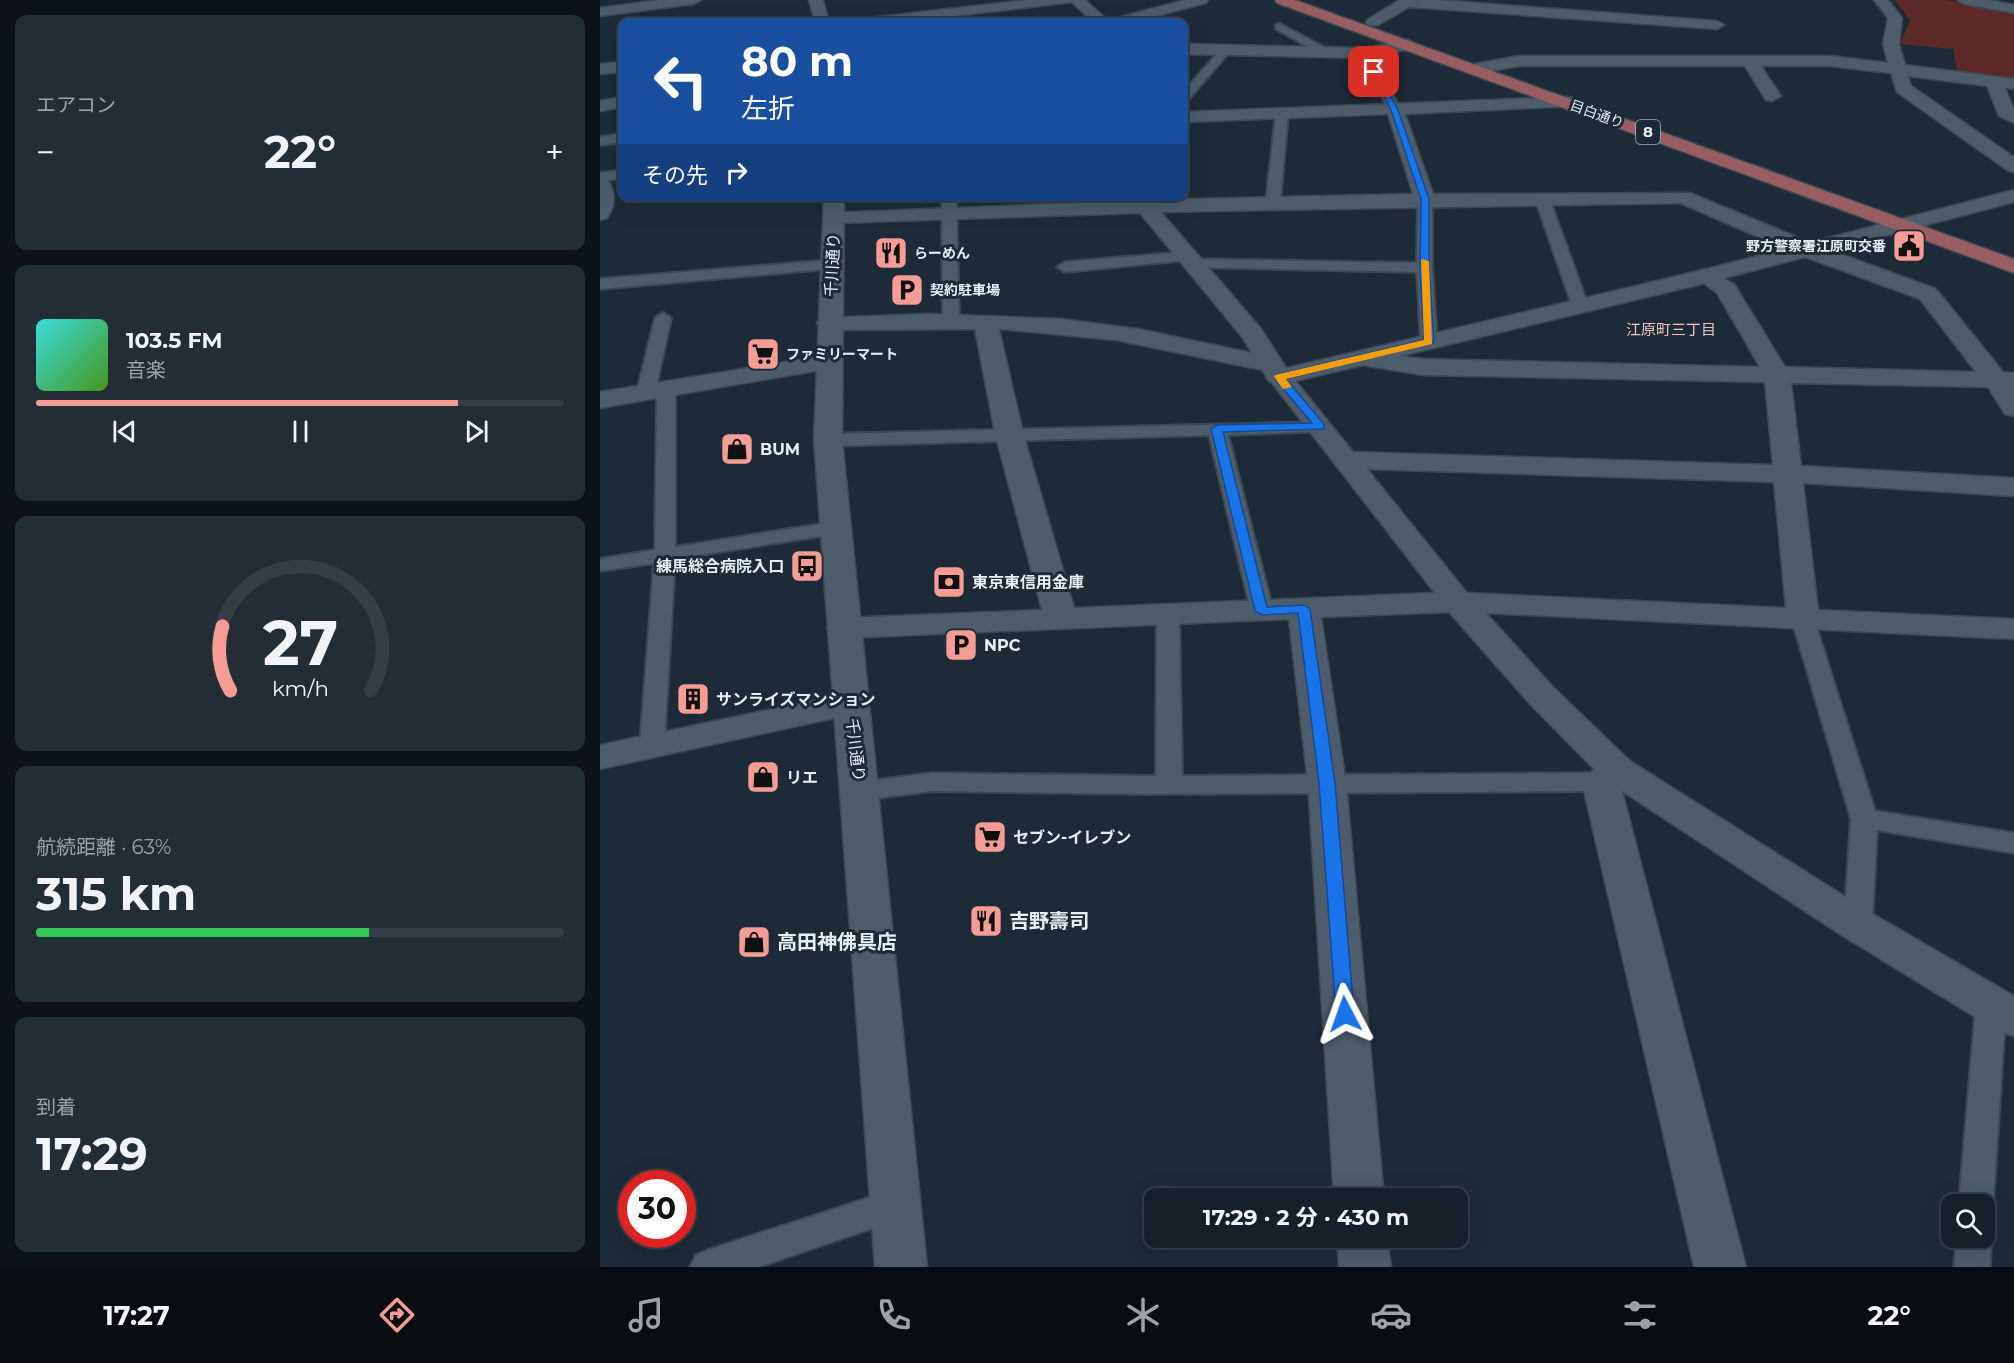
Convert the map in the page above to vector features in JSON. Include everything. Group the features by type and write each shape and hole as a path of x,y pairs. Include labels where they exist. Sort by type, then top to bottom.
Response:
{"main road":[{"name":"目白通り","path":"1282,0 2014,266"},
{"name":"目白通り","path":"1310,0 2014,249"}],"street":[{"path":"600,12 694,0"},
{"path":"821,0 822,18"},
{"path":"905,18 1066,0"},
{"path":"1077,0 1097,18"},
{"path":"1134,18 1201,0"},
{"path":"1881,0 1895,18 1891,44 1903,88 2014,166"},
{"path":"1964,0 2014,9"},
{"path":"1373,22 1408,1 1494,8 1715,17 1725,60"},
{"path":"1494,8 1509,26"},
{"path":"1525,43 1541,60"},
{"path":"1188,49 1364,53 1409,45"},
{"path":"1474,69 1541,60 1815,61 1896,68 2014,84"},
{"path":"1749,60 1772,96"},
{"path":"1815,61 1831,75"},
{"path":"600,69 618,67"},
{"path":"1994,81 2005,112 2014,118"},
{"path":"1188,117 1567,102"},
{"path":"600,106 618,103"},
{"path":"1395,110 1425,199"},
{"path":"600,183 605,197 600,214"},
{"path":"829,323 951,322 1096,330 1274,370 1362,358 1706,276 1930,220 2014,196"},
{"path":"834,207 1140,201 1273,202 1683,197 1809,250 1928,294 2005,380 2014,408"},
{"path":"1140,201 1253,335 1274,370 1458,603 1541,695 1609,776 2003,1011"},
{"name":"千川通り","path":"834,207 829,323 828,440 850,704 861,791 901,1267"},
{"path":"1706,276 1726,289 1777,375 1803,620"},
{"path":"986,323 1010,433 1061,619"},
{"path":"1362,358 1423,367 2005,380"},
{"path":"600,400 829,362"},
{"path":"1346,460 1585,464 1787,472 2014,487"},
{"path":"843,628 1458,603 2014,629"},
{"path":"1304,609 1327,783 1358,1188"},
{"path":"600,757 850,704"},
{"path":"1609,776 1720,1267"},
{"path":"1363,1248 1365,1267"}],"lane":[{"path":"1280,27 1327,53"},
{"path":"1188,93 1227,49"},
{"path":"1364,53 1395,110"},
{"path":"1273,202 1282,113"},
{"path":"600,141 618,139"},
{"path":"600,177 618,175"},
{"path":"1542,198 1580,305"},
{"path":"1425,199 1424,268 1429,342"},
{"path":"949,205 951,322"},
{"path":"1065,267 1189,259 1424,268"},
{"path":"600,284 832,265"},
{"path":"652,746 665,555 656,390 663,318"},
{"path":"828,440 1010,433 1320,427"},
{"path":"1217,429 1262,611"},
{"path":"600,565 834,528"},
{"path":"1168,615 1169,784"},
{"path":"1803,620 1864,819 1858,925"},
{"path":"861,791 933,782 1327,783 1609,776"},
{"path":"1864,819 2014,843"},
{"path":"1977,1194 2003,1011"},
{"path":"708,1267 896,1205"},
{"path":"1972,1267 1973,1248"}],"shaded area":[{"path":"1895,0 1945,0 2014,11 2014,83 1958,75 1953,49 1900,44 1910,20"}],"slow traffic":[{"path":"1287,387 1279,377 1429,342 1424,261"}],"place":[{"name":"野方警察署江原町交番","path":"1909,246"},
{"name":"らーめん","path":"891,253"},
{"name":"契約駐車場","path":"907,290"},
{"name":"ファミリーマート","path":"763,354"},
{"name":"BUM","path":"737,449"},
{"name":"練馬総合病院入口","path":"807,566"},
{"name":"東京東信用金庫","path":"949,582"},
{"name":"NPC","path":"961,645"},
{"name":"サンライズマンション","path":"693,699"},
{"name":"リエ","path":"763,777"},
{"name":"セブン-イレブン","path":"990,837"},
{"name":"吉野壽司","path":"986,921"},
{"name":"高田神佛具店","path":"754,942"}],"district":[{"name":"江原町三丁目","path":"1671,330"}],"route":[{"path":"1345,1014 1327,783 1304,609 1262,611 1217,429 1320,427 1279,377 1429,342 1424,268 1425,199 1395,110 1374,72"}]}
